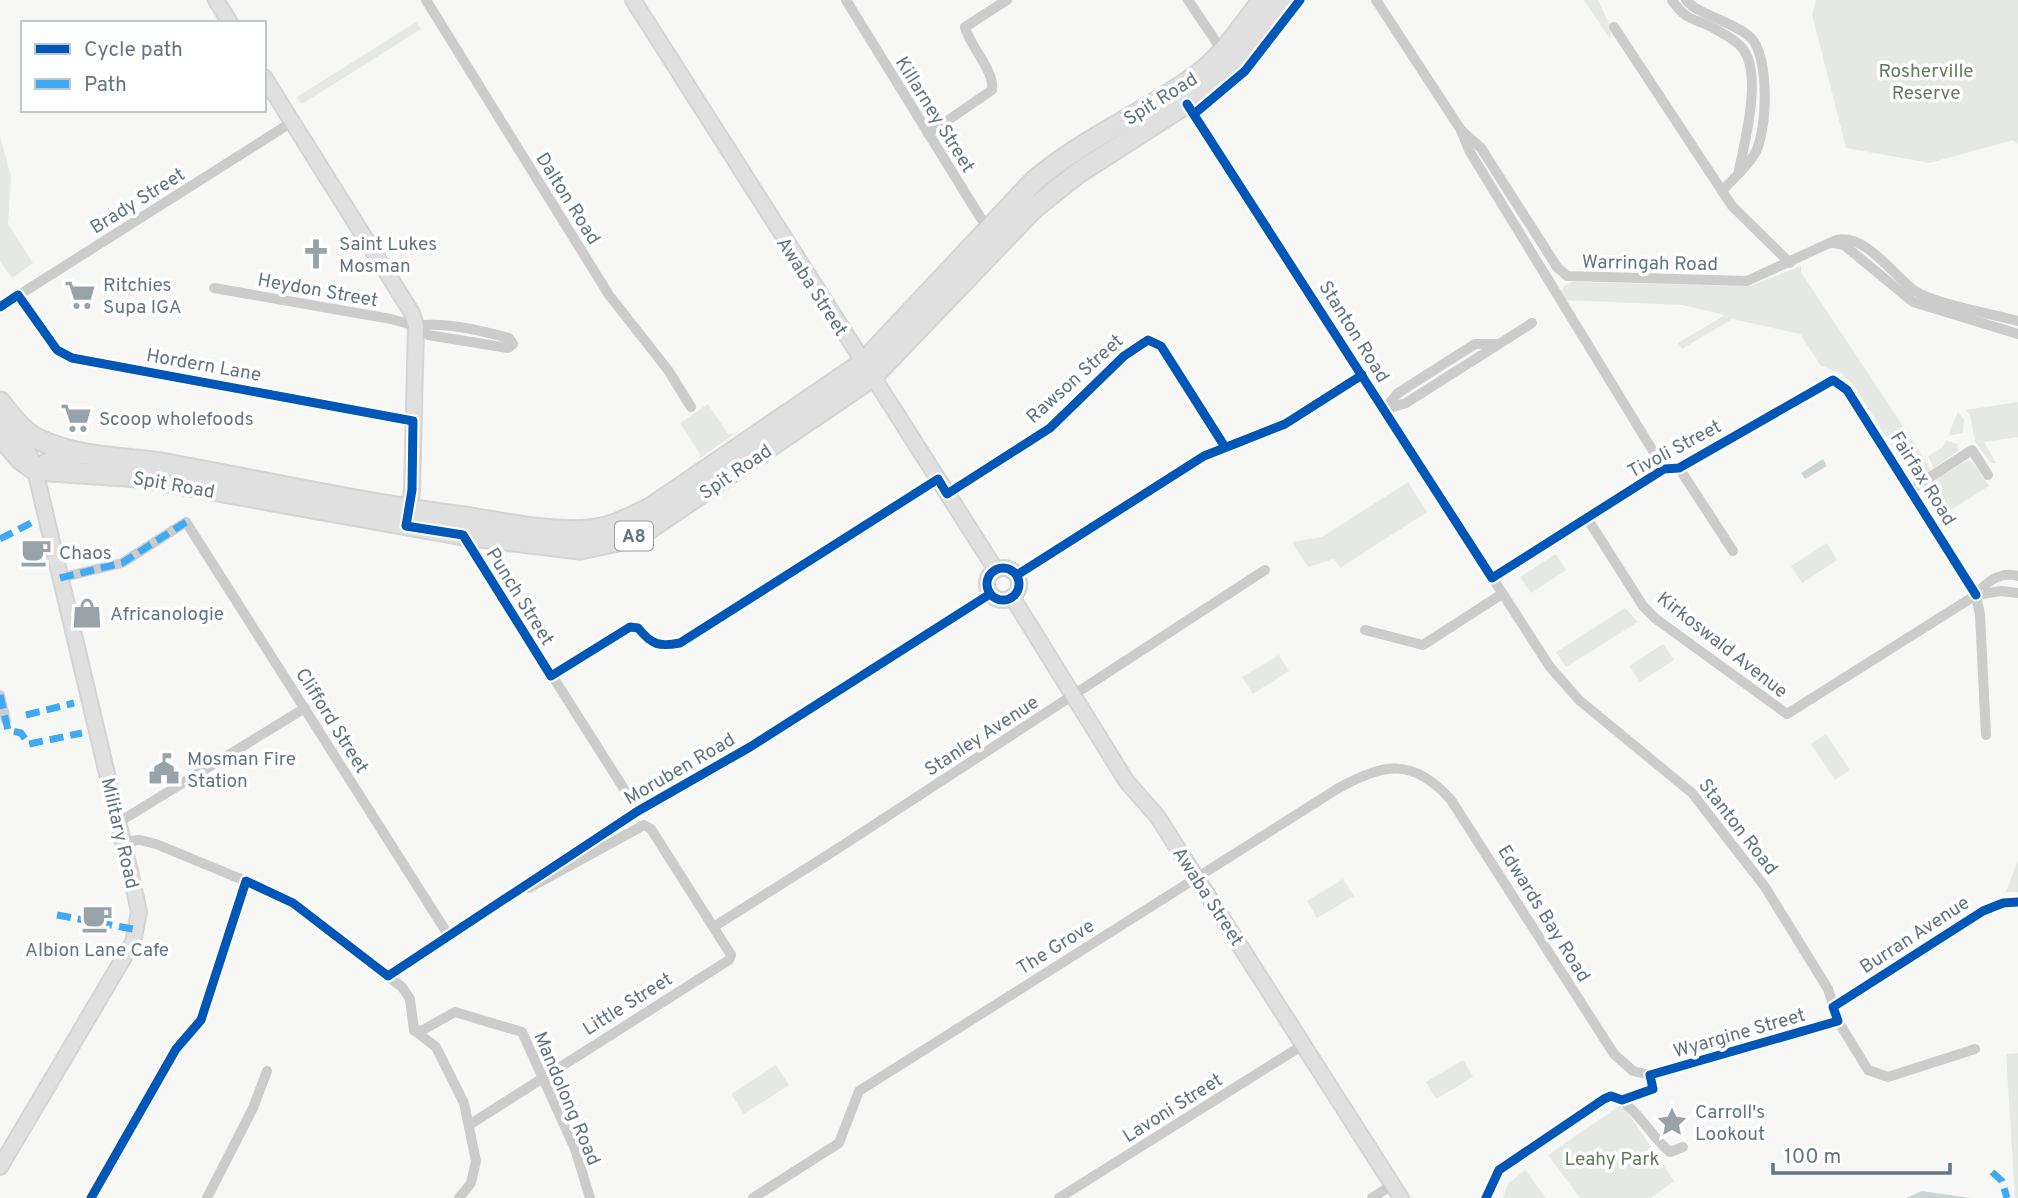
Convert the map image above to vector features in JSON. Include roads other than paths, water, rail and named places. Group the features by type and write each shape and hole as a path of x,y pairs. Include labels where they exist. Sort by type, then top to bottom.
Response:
{"highway":[{"name":"Spit Road","path":"1182,96 1223,52 1263,0"},
{"name":"Spit Road","path":"0,402 19,425 43,442 98,456 163,464 408,518 463,535 580,549 627,539 647,530 867,370 996,234 1182,96 1240,57 1284,0"},
{"name":"Spit Road","path":"35,470 140,477 408,518 588,530 618,523 661,501 867,370"},
{"path":"0,435 21,460 35,470"}],"street":[{"path":"216,0 229,21"},
{"name":"Dalton Road","path":"426,0 609,295 668,370 691,407"},
{"name":"Awaba Street","path":"633,0 996,570"},
{"name":"Killarney Street","path":"846,0 928,134 996,234"},
{"path":"928,134 992,90 993,81 969,42 965,27 1007,0"},
{"path":"1188,0 1223,52"},
{"name":"Warringah Road","path":"1376,0 1461,130 1469,152 1664,469"},
{"path":"1672,0 1693,22 1712,27 1741,46 1748,57 1752,107 1738,173"},
{"path":"1686,0 1699,11 1717,16 1752,38 1761,55 1765,108 1756,154 1722,191"},
{"path":"1614,27 1732,206 1790,263 1842,239 1854,240 1919,293 2018,321"},
{"path":"266,80 412,313 416,326 408,518"},
{"name":"Stanton Road","path":"1182,96 1492,578 1567,688 1692,793 1765,887 1828,989 1838,1021 1868,1070 1888,1077 1975,1049"},
{"name":"Brady Street","path":"0,307 292,122"},
{"name":"Warringah Road","path":"1461,130 1481,148 1564,275 1581,279 1747,281 1790,263"},
{"path":"1827,245 1835,242 1844,245 1913,302 2018,334"},
{"name":"Heydon Street","path":"214,288 416,326 428,324 497,335 509,338 513,344 508,348 428,335 416,326"},
{"name":"Hordern Lane","path":"18,295 57,350 72,358 413,421"},
{"path":"1384,410 1398,393 1475,344 1498,344 1532,323"},
{"name":"Rawson Street","path":"947,494 1050,428 1124,356 1148,340 1161,346 1225,447"},
{"path":"1017,575 1204,456 1285,424 1362,375"},
{"name":"Tivoli Street","path":"1492,578 1664,469 1679,468 1826,382 1839,382"},
{"name":"Fairfax Road","path":"1839,382 1976,595 1980,615 1986,735"},
{"name":"Military Road","path":"0,416 29,454 35,470 139,912 134,942 0,1167"},
{"path":"1910,490 1972,450 1988,475"},
{"path":"35,470 55,458 98,456"},
{"path":"1679,468 1733,551"},
{"name":"Kirkoswald Avenue","path":"1587,517 1643,606 1656,619 1787,714 1976,595 1993,579 2003,574 2018,576"},
{"name":"Clifford Street","path":"60,578 122,563 186,522 450,936"},
{"name":"Punch Street","path":"463,535 638,811"},
{"path":"1009,569 1017,575 1019,585 1012,597 999,600 990,594 987,582 996,570 1009,569"},
{"name":"Stanley Avenue","path":"715,926 1265,570"},
{"name":"Kirkoswald Avenue","path":"1976,595 2001,591 2018,593"},
{"name":"Moruben Road","path":"388,976 638,811 750,747 990,594"},
{"path":"1366,629 1423,645 1503,594"},
{"name":"Awaba Street","path":"1012,597 1127,782 1157,816 1401,1198"},
{"path":"0,695 6,720"},
{"path":"119,822 305,708"},
{"name":"The Grove","path":"753,1198 839,1143 859,1091 1357,778 1386,769 1410,769"},
{"name":"Edwards Bay Road","path":"1410,769 1429,777 1458,810 1614,1054 1633,1071 1650,1075"},
{"name":"Moruben Road","path":"504,900 554,876 636,827 650,829 715,926"},
{"path":"123,842 140,840 156,844 282,896 408,994 414,1030 436,1047 464,1102 476,1161 471,1183 459,1198"},
{"name":"Burran Avenue","path":"1833,1007 1983,911 2003,903 2018,902"},
{"name":"Little Street","path":"469,1125 729,960 731,955 715,926"},
{"name":"Mandolong Road","path":"414,1030 421,1031 455,1012 517,1029 525,1037 575,1149 590,1198"},
{"name":"Wyargine Street","path":"1650,1075 1838,1021"},
{"name":"Lavoni Street","path":"1059,1198 1303,1045"},
{"path":"208,1198 253,1108 267,1072"},
{"path":"1486,1198 1499,1170 1611,1096 1622,1100 1655,1140 1670,1152 1683,1147"},
{"path":"1372,1198 1392,1185"}],"place":[{"name":"Saint Lukes Mosman","path":"316,254"},
{"name":"Ritchies Supa IGA","path":"80,295"},
{"name":"Scoop wholefoods","path":"76,418"},
{"name":"Chaos","path":"36,552"},
{"name":"Africanologie","path":"87,613"},
{"name":"Mosman Fire Station","path":"164,769"},
{"name":"Albion Lane Cafe","path":"97,918"},
{"name":"Carroll's Lookout","path":"1672,1122"}],"park label":[{"name":"Rosherville Reserve","path":"1926,81"},
{"name":"Leahy Park","path":"1612,1158"}]}
